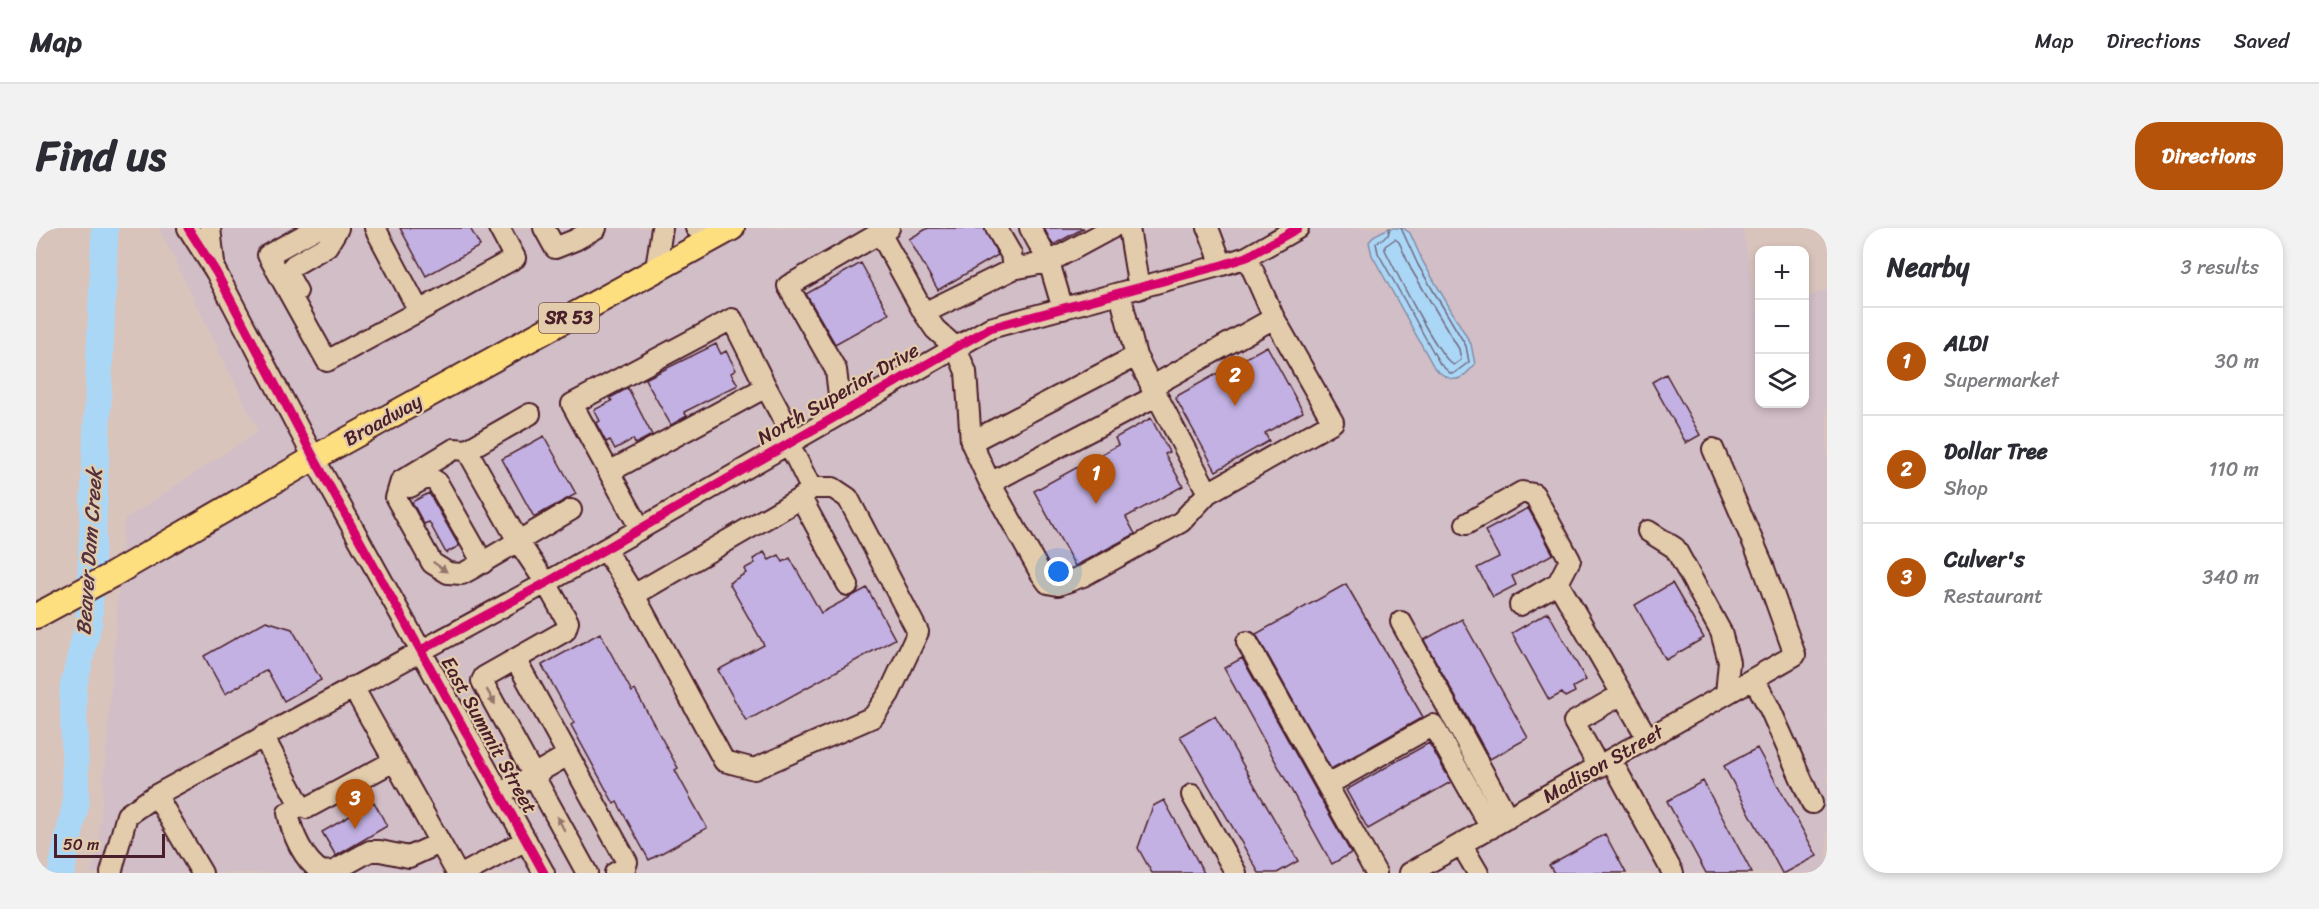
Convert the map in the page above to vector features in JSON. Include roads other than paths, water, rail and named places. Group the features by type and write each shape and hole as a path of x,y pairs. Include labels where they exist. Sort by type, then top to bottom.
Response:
{"main road":[{"name":"Broadway","path":"36,616 314,458 656,269 714,231"}],"street":[{"path":"188,228 216,272"},
{"path":"210,228 216,272"},
{"path":"375,228 419,311"},
{"path":"330,359 515,258 499,228"},
{"path":"544,228 555,248 596,228"},
{"path":"656,269 662,228"},
{"path":"996,228 1011,254 1013,269"},
{"path":"1030,228 1049,262 1064,309"},
{"path":"924,313 1013,269 1049,262 1112,228"},
{"path":"1129,228 1130,292 1136,356 1208,493"},
{"path":"1208,228 1222,266"},
{"path":"330,230 268,255 330,359"},
{"path":"330,230 327,246 294,265 287,273 330,359"},
{"name":"North Superior Drive","path":"111,873 127,815 156,795 546,583 990,328 1222,266 1246,257 1288,230"},
{"path":"841,412 836,370 788,286 885,231 924,313 935,328 956,348 966,372 971,442 990,483 1040,572 1048,583 1058,585 1083,576 1181,522 1208,493 1333,422 1274,318 1246,257"},
{"name":"East Summit Street","path":"216,272 314,458 544,873"},
{"path":"990,483 1153,391 1274,318"},
{"path":"640,528 573,404 732,319 791,441 806,493 848,585"},
{"path":"971,442 1136,356"},
{"path":"609,472 766,387"},
{"path":"530,414 467,450 454,450 401,481 396,498 432,563 448,573 462,574 571,510"},
{"name":"Madison Street","path":"1410,873 1795,655 1762,563 1713,449"},
{"path":"467,450 518,541 568,622 565,631 484,677 482,681 587,873"},
{"path":"437,460 487,560"},
{"path":"424,548 426,536 406,501 410,487 426,478 431,478 437,482 487,560"},
{"path":"605,549 634,595 724,760 754,768 873,717 889,694 918,632 848,498 832,488 806,493 634,595"},
{"path":"1466,524 1522,492 1534,494 1570,560 1558,583 1520,605"},
{"path":"1648,531 1675,548 1721,632 1729,662 1726,694"},
{"path":"1558,583 1648,739"},
{"path":"1401,622 1499,823"},
{"path":"1247,642 1376,873"},
{"path":"516,660 627,862 620,870"},
{"path":"1754,679 1812,803"},
{"path":"353,687 457,873"},
{"path":"1622,694 1574,722 1605,763 1673,873"},
{"path":"1326,785 1433,725 1499,823"},
{"path":"263,736 300,805 307,808 394,760"},
{"path":"500,794 568,755"},
{"path":"156,795 202,873"},
{"path":"1192,795 1236,873"},
{"path":"300,805 288,813 290,828 313,866 322,872 334,871 370,851 409,857 440,843"},
{"path":"465,873 525,840"},
{"path":"1461,844 1478,873"}],"water":[{"path":"1389,228 1403,228 1410,233 1423,262 1471,344 1475,364 1460,378 1452,379 1435,369 1372,255 1369,242 1375,235"}],"waterway":[{"name":"Beaver Dam Creek","path":"61,873 76,803 73,688 89,621 105,228"}],"place":[{"name":"Dollar Tree","path":"1235,406"},
{"name":"ALDI","path":"1096,504"},
{"name":"Culver's","path":"355,829"}]}
